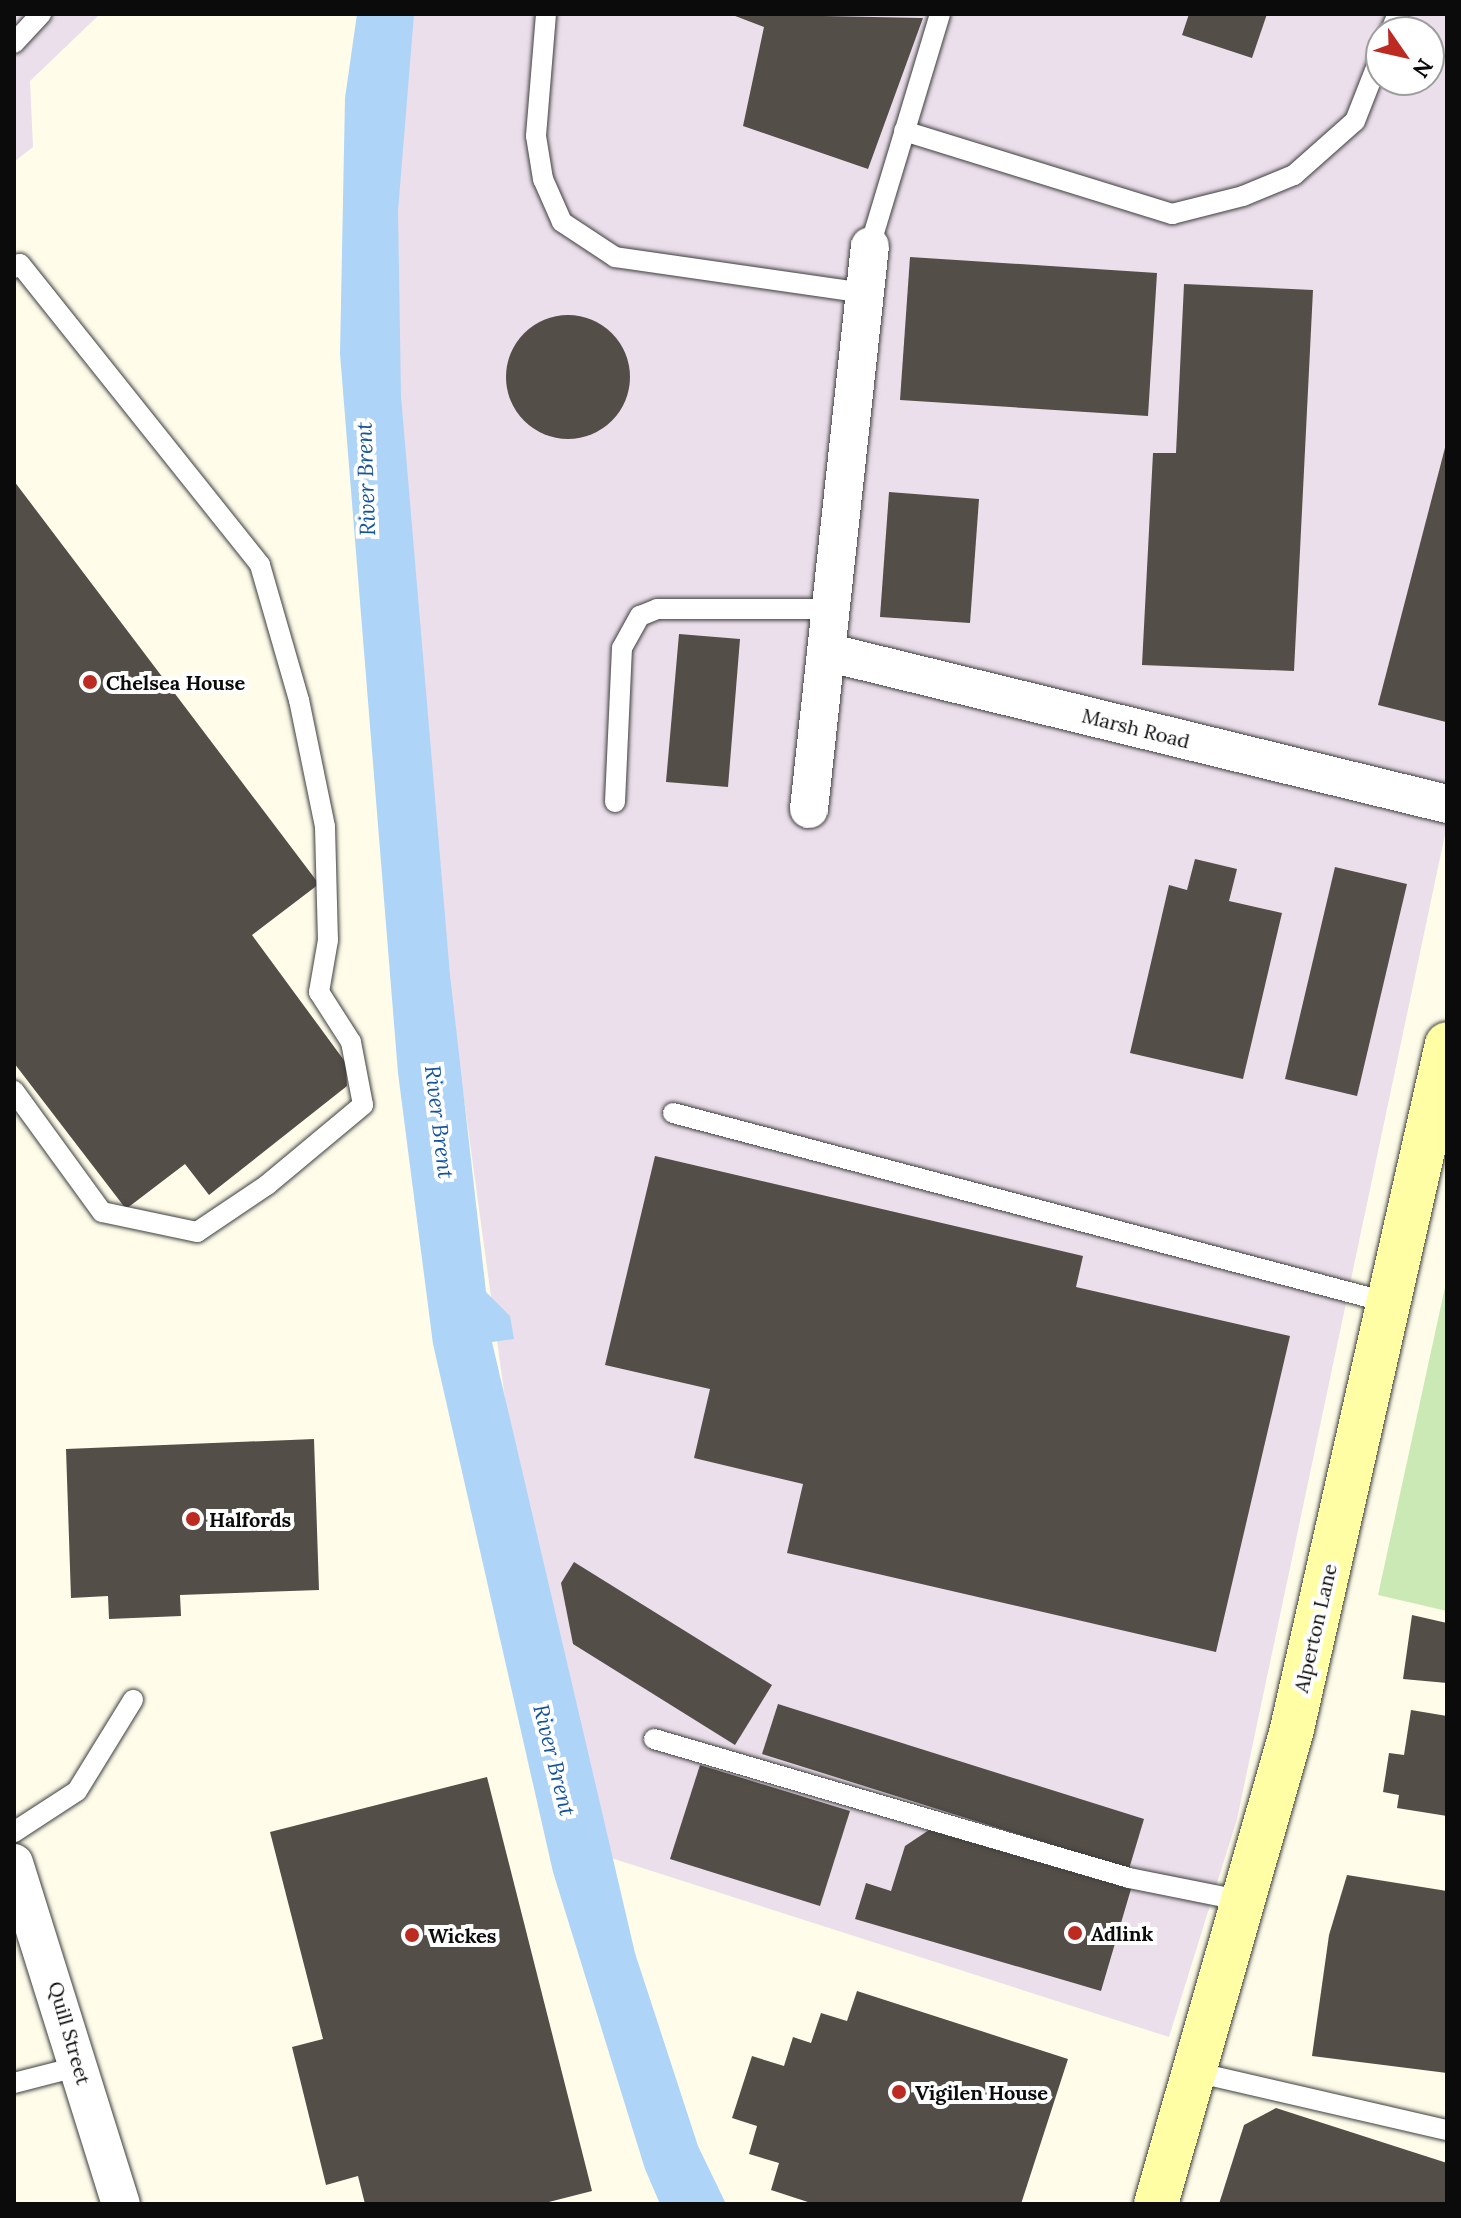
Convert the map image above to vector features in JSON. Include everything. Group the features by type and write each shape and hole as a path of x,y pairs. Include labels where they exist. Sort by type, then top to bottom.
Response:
{"main road":[{"name":"Alperton Lane","path":"1156,2204 1292,1729 1447,1044"}],"street":[{"path":"809,809 870,246"},
{"name":"Marsh Road","path":"826,652 1447,804"},
{"name":"Quill Street","path":"14,1863 121,2204"}],"lane":[{"path":"14,43 41,14"},
{"path":"546,14 536,136 543,179 562,222 615,257 864,293"},
{"path":"870,246 940,14"},
{"path":"904,131 1172,214 1243,196 1294,175 1355,121 1365,96"},
{"path":"14,268 20,264 260,565 299,700 325,827 328,940 319,992 351,1042 363,1105 267,1185 197,1232 102,1212 14,1091"},
{"path":"615,802 622,648 640,616 657,609 830,609"},
{"path":"673,1113 1390,1303"},
{"path":"14,1832 77,1791 133,1700"},
{"path":"654,1739 1129,1878 1244,1901"},
{"path":"14,2083 80,2066"},
{"path":"1195,2072 1447,2130"}],"shaded area":[{"path":"14,14 100,14 30,81 33,147 14,162"},
{"path":"406,14 1447,14 1447,825 1237,1819 1169,2037 605,1856 509,1428 440,924 387,313"}],"green space":[{"path":"1447,1278 1447,1611 1378,1595"}],"water":[{"name":"River Brent","path":"357,14 414,14 398,211 401,396 450,975 486,1292 510,1316 514,1339 492,1342 635,1953 698,2146 726,2204 660,2204 645,2169 553,1872 433,1344 398,1073 340,354 345,98"}],"building":[{"path":"730,14 923,18 868,169 743,126 764,27"},
{"path":"1189,14 1267,14 1252,58 1182,35"},
{"path":"910,257 1157,273 1148,416 900,400"},
{"path":"1184,284 1313,290 1294,671 1142,665 1153,453 1176,453"},
{"path":"568,315 592,320 612,333 625,353 630,377 625,401 612,421 592,434 568,439 544,434 524,421 511,401 506,377 511,353 524,333 544,320"},
{"path":"1446,444 1447,717 1446,722 1378,705"},
{"name":"Chelsea House","path":"14,481 319,884 252,935 346,1063 347,1086 209,1195 185,1164 126,1209 14,1063"},
{"path":"889,492 979,499 970,623 880,617"},
{"path":"679,634 740,639 728,787 666,782"},
{"path":"1195,859 1237,869 1229,901 1282,913 1243,1079 1130,1053 1169,885 1187,890"},
{"path":"1335,867 1407,884 1357,1096 1285,1079"},
{"path":"655,1156 1083,1256 1076,1287 1290,1336 1216,1652 787,1553 803,1484 694,1458 710,1389 605,1365"},
{"name":"Halfords","path":"314,1439 319,1590 180,1595 181,1616 109,1619 108,1596 71,1598 66,1449"},
{"path":"574,1562 772,1685 735,1745 573,1644 561,1583"},
{"path":"1412,1615 1447,1623 1447,1683 1403,1679"},
{"path":"778,1704 1144,1819 1129,1869 762,1754"},
{"path":"1411,1710 1447,1716 1447,1816 1397,1808 1399,1795 1383,1792 1389,1753 1404,1755"},
{"path":"700,1765 850,1811 820,1906 670,1859"},
{"name":"Wickes","path":"487,1777 592,2191 541,2204 365,2204 358,2176 326,2185 292,2047 323,2039 270,1832"},
{"path":"929,1830 1131,1889 1101,1991 855,1919 866,1883 891,1891 905,1846"},
{"path":"1347,1875 1447,1891 1447,2073 1312,2056 1329,1935"},
{"name":"Vigilen House","path":"857,1991 1068,2059 1021,2204 814,2204 771,2190 779,2163 749,2154 757,2126 732,2118 752,2056 784,2066 793,2037 811,2043 821,2013 847,2021"},
{"path":"1276,2108 1447,2163 1447,2204 1219,2204 1244,2125"}],"place":[{"name":"Chelsea House","path":"90,682"},
{"name":"Halfords","path":"193,1519"},
{"name":"Adlink","path":"1075,1933"},
{"name":"Wickes","path":"412,1935"},
{"name":"Vigilen House","path":"899,2092"}]}
